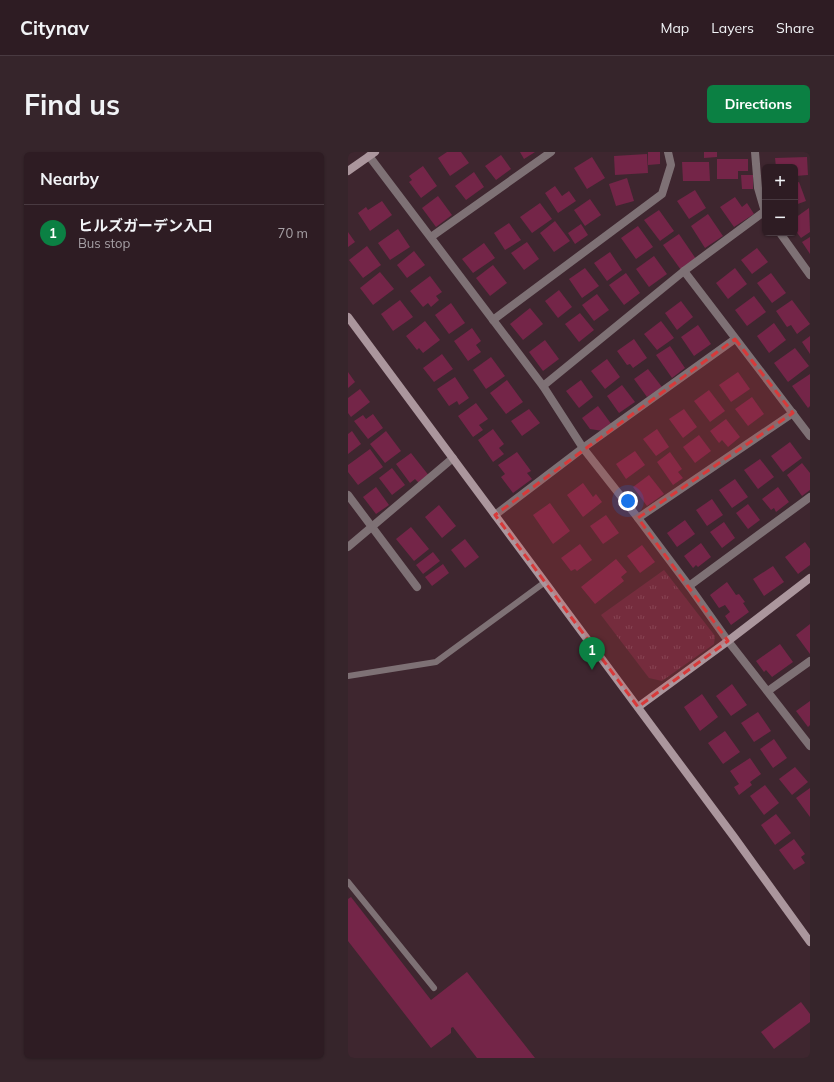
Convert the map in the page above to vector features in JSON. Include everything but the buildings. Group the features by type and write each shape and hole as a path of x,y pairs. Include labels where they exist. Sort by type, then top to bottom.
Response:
{"street":[{"path":"431,237 551,152"},
{"path":"493,320 662,194 671,165 668,152"},
{"path":"755,152 758,188 762,201"},
{"path":"348,172 372,154 431,237 543,386 583,448 638,518 728,641 810,746"},
{"path":"543,386 684,271 762,213"},
{"path":"782,236 810,275"},
{"path":"684,271 810,436"},
{"path":"348,317 810,942"},
{"path":"495,515 583,448 735,339"},
{"path":"638,518 793,413"},
{"path":"348,547 453,458"},
{"path":"348,494 417,586"},
{"path":"689,586 810,497"},
{"path":"638,708 810,578"},
{"path":"768,691 810,661"}],"lane":[{"path":"348,676 436,662 545,582"},
{"path":"348,882 434,988"}],"highlighted area":[{"path":"735,339 793,413 638,518 728,641 638,707 495,515"}],"green space":[{"path":"664,570 715,636 714,644 662,681 649,678 601,615"}],"place":[{"name":"ヒルズガーデン入口","path":"592,670"}]}
